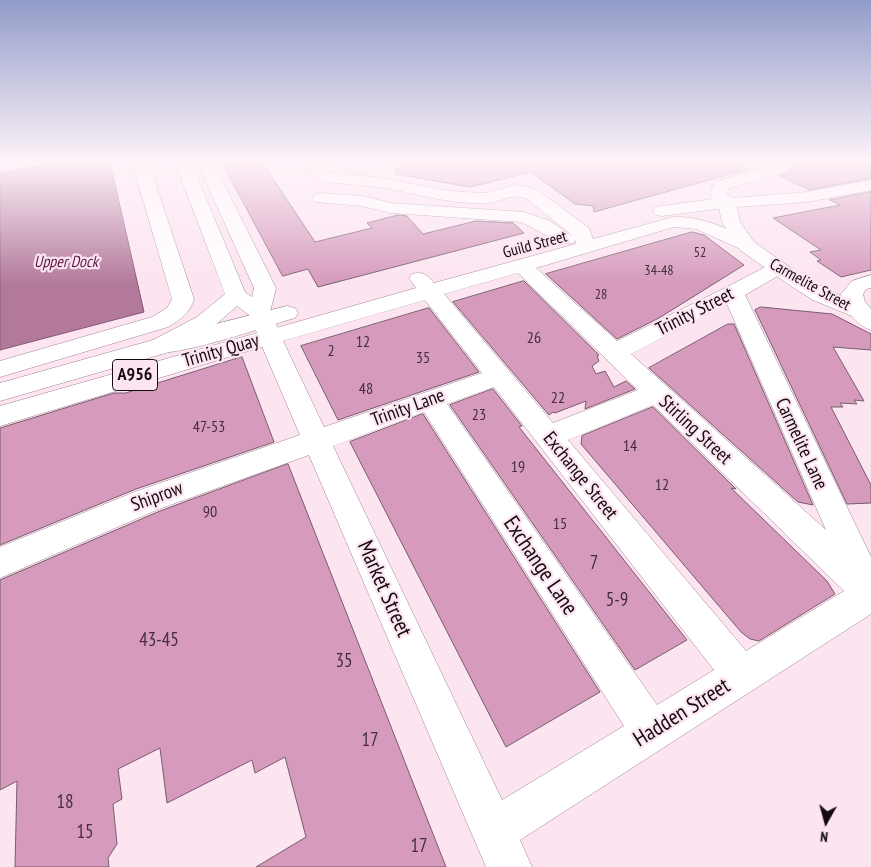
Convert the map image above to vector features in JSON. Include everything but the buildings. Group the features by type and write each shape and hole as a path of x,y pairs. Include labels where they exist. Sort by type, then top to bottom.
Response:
{"street":[{"path":"0,368 160,322 172,316 181,308 183,299 153,202"},
{"path":"198,202 236,295"},
{"path":"225,202 265,288 264,323"},
{"path":"368,202 391,208 492,214 531,219 549,228 561,238"},
{"path":"543,202 561,216 584,239"},
{"name":"Guild Street","path":"264,323 424,284 521,265 584,239 666,210 740,202"},
{"name":"Carmelite Street","path":"727,203 731,222 747,246"},
{"path":"492,214 508,210 524,210 561,216"},
{"name":"Guild Street","path":"424,284 561,238 584,239 684,222"},
{"name":"Carmelite Street","path":"684,222 718,231 747,246 776,269 821,295 869,318"},
{"name":"Stirling Street","path":"521,265 871,594"},
{"name":"Trinity Street","path":"613,352 733,293 776,269"},
{"path":"869,318 854,303 852,294 859,285 871,281"},
{"name":"Exchange Street","path":"424,284 742,675"},
{"name":"Carmelite Lane","path":"733,293 871,594"},
{"name":"Market Street","path":"236,295 264,323 501,849"},
{"name":"Trinity Quay","path":"161,346 205,322 236,295"},
{"name":"Trinity Quay","path":"0,392 161,346 264,323"},
{"name":"Trinity Quay","path":"0,416 264,323"},
{"name":"Trinity Lane","path":"317,440 498,376"},
{"path":"548,437 656,393"},
{"name":"Exchange Lane","path":"430,400 651,732"},
{"name":"Shiprow","path":"0,563 141,502 317,440"},
{"name":"Hadden Street","path":"501,849 651,732 871,594"}],"water":[{"name":"Upper Dock","path":"0,202 119,202 144,312 0,350"}]}
